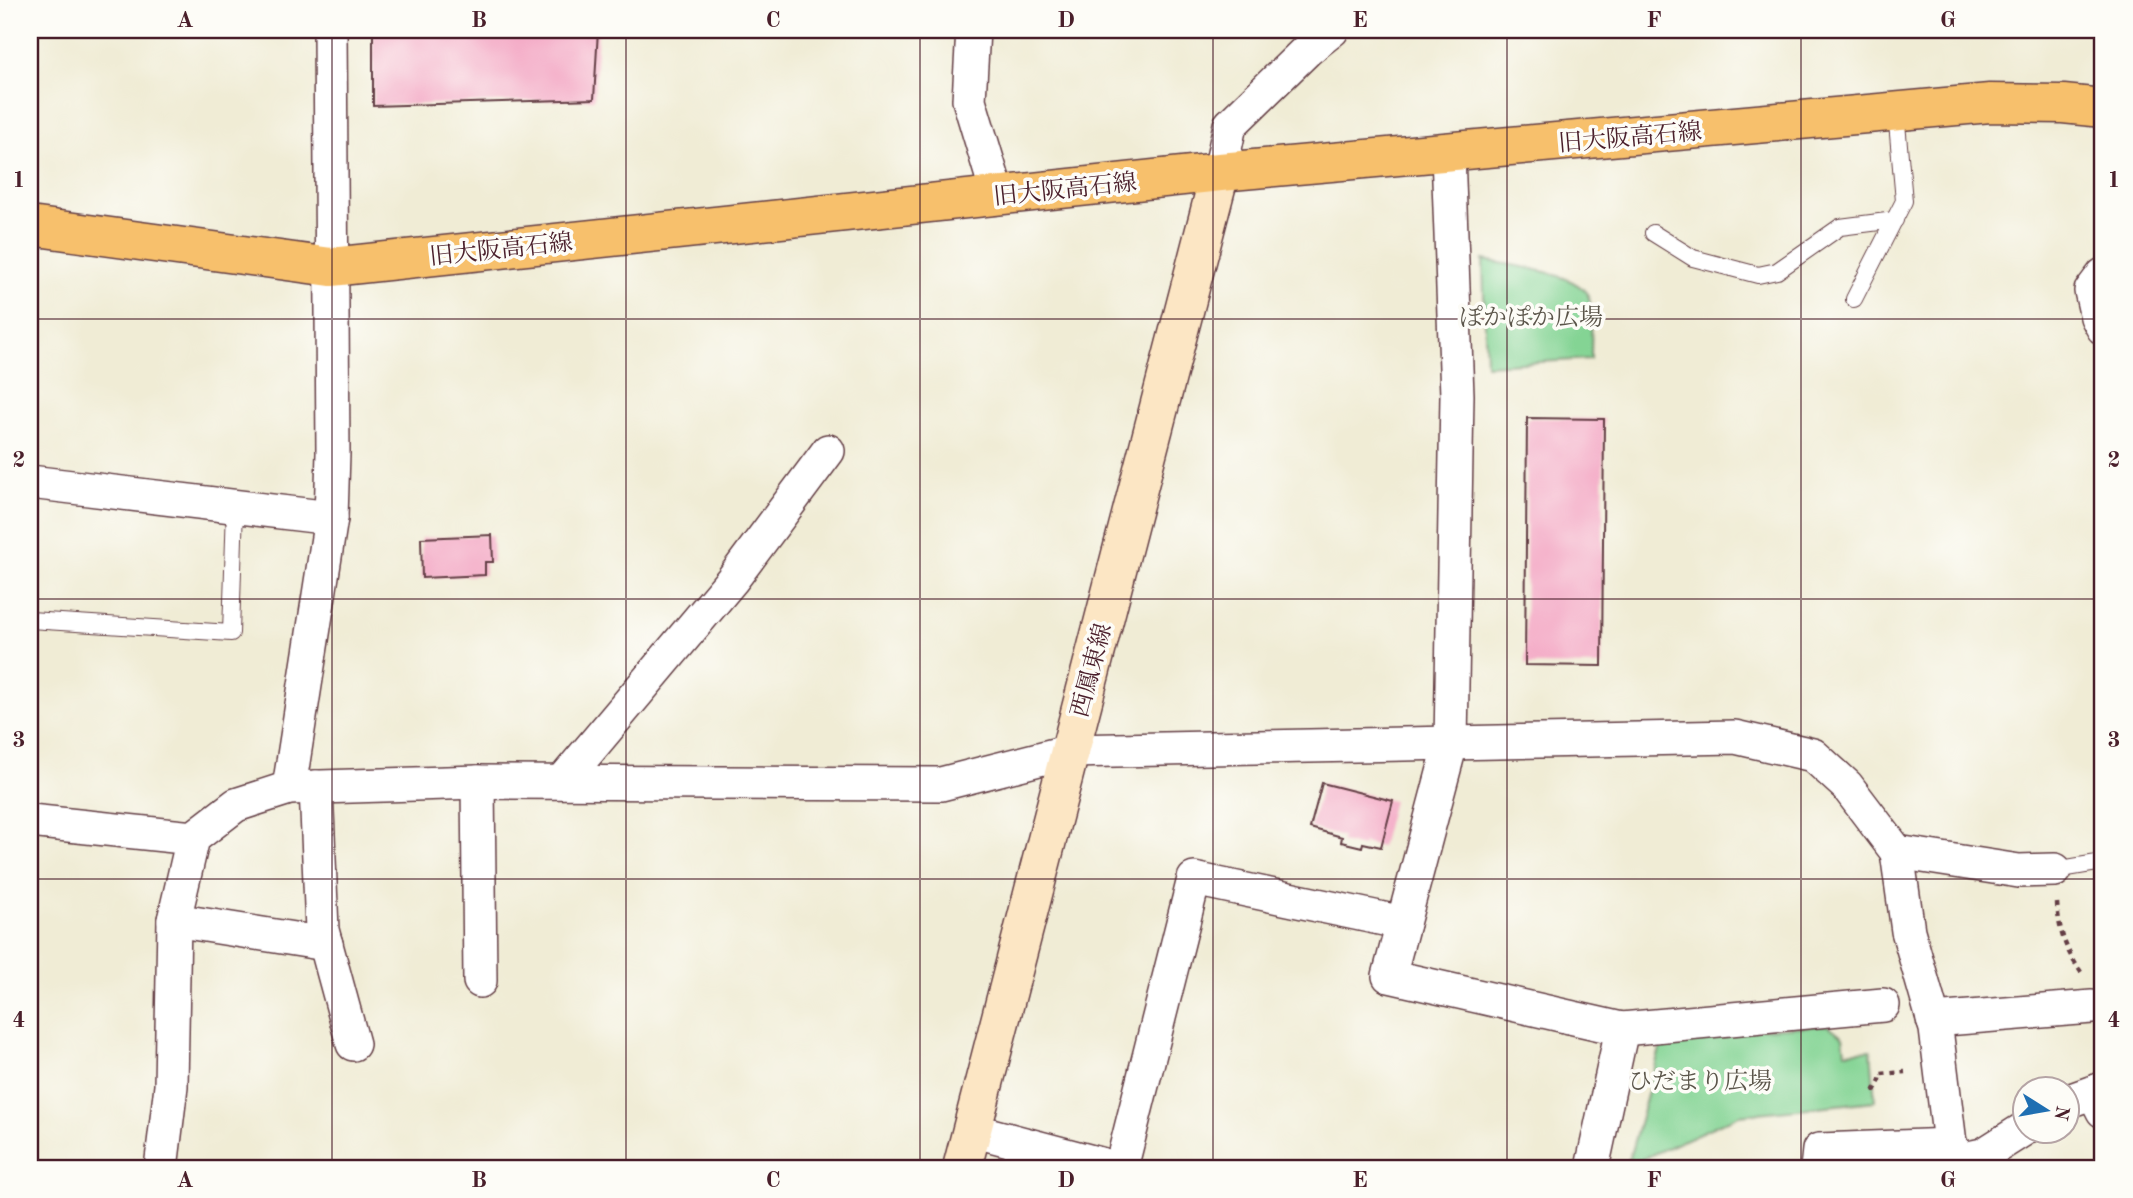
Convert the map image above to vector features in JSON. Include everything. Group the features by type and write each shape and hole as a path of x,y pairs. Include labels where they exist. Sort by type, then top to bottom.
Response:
{"main road":[{"name":"旧大阪高石線","path":"30,226 331,267 1220,172 1448,154 1990,103 2063,104 2103,108"},
{"name":"西鳳東線","path":"962,1168 1220,172"}],"street":[{"path":"330,30 333,453 331,518 302,788 322,930 353,1044"},
{"path":"973,30 969,100 998,196"},
{"path":"1220,172 1230,125 1312,36"},
{"path":"1448,154 1457,395 1451,743 1389,976 1622,1029 1883,1005"},
{"path":"2103,275 2091,292 2097,317 2103,328"},
{"path":"563,781 732,580 828,451"},
{"path":"30,482 331,518"},
{"path":"161,1168 171,1086 174,920 193,838 236,805 302,788 478,782 941,784 1070,751 1735,737 1813,755 1846,786 1897,852 1908,931 1933,1020 1953,1158"},
{"path":"478,782 480,981"},
{"path":"30,821 193,838"},
{"path":"1897,852 2020,870 2055,870"},
{"path":"1121,1168 1194,879 1403,923"},
{"path":"174,920 326,944"},
{"path":"1933,1020 2092,1007"},
{"path":"1592,1168 1622,1029"},
{"path":"2080,1097 2099,1090 2103,1111"},
{"path":"972,1130 1115,1168"},
{"path":"1817,1168 1819,1150 1953,1158 1983,1155 2010,1138"}],"lane":[{"path":"1854,299 1904,201 1896,112"},
{"path":"1653,233 1693,258 1758,275 1777,271 1840,227 1895,220"},
{"path":"30,620 231,632 235,506"},
{"path":"2055,870 2103,862"}],"path":[{"path":"2055,870 2059,923 2067,953 2092,989 2092,1007"},
{"path":"1874,1092 1881,1080 1881,1074 1884,1073"}],"green space":[{"name":"ぽかぽか広場","path":"1483,260 1542,271 1583,289 1590,304 1591,359 1486,365"},
{"name":"ひだまり広場","path":"1828,1025 1843,1037 1845,1052 1871,1050 1875,1101 1739,1115 1627,1166 1664,1035"}],"building":[{"path":"373,30 598,30 594,99 373,106"},
{"path":"1527,418 1604,419 1602,666 1525,665"},
{"path":"492,535 493,562 485,562 485,575 422,578 421,538"},
{"path":"1322,783 1393,801 1381,847 1363,843 1362,847 1341,842 1342,837 1310,828"}]}
